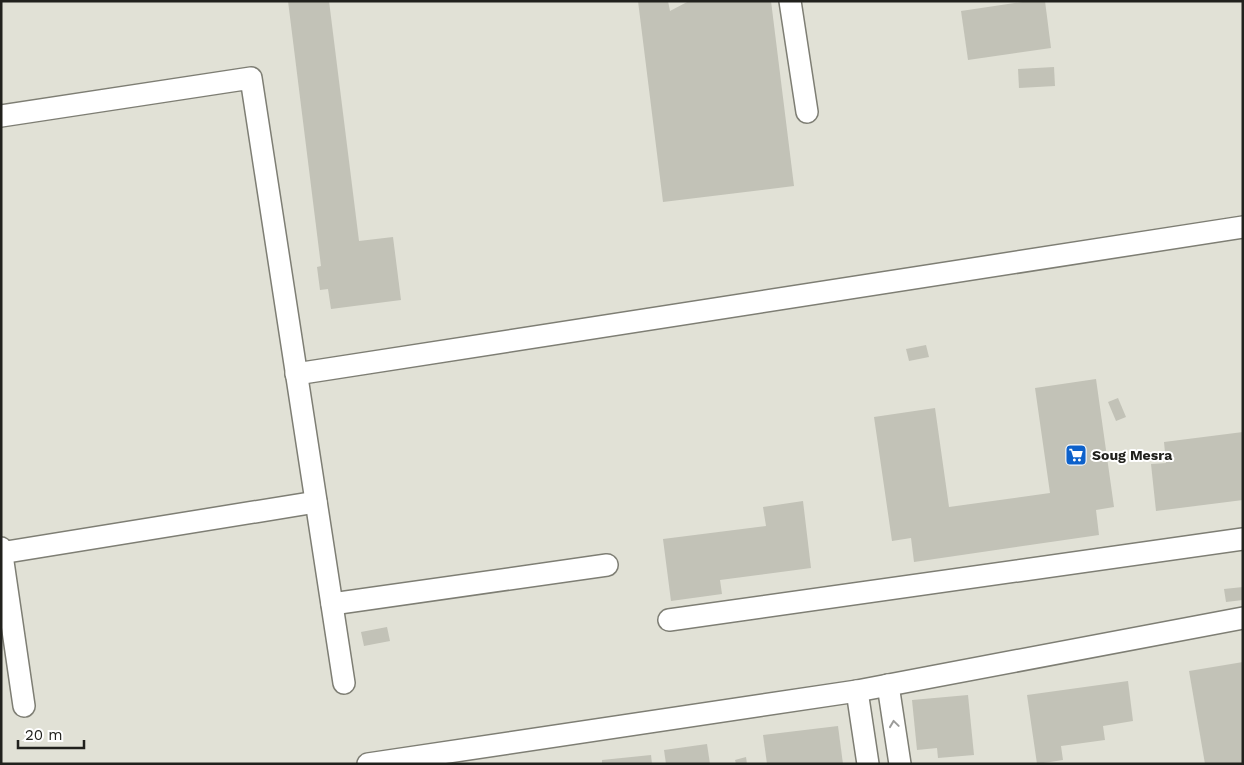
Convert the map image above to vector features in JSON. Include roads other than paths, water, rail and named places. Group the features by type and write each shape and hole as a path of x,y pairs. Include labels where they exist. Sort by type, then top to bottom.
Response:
{"street":[{"path":"790,1 807,112"},
{"path":"1,116 251,78 344,683"},
{"path":"296,374 1243,227"},
{"path":"2,552 316,502"},
{"path":"669,620 1243,540"},
{"path":"1,548 24,706"},
{"path":"332,604 607,565"},
{"path":"377,763 857,691 1243,618"},
{"path":"888,685 900,764"},
{"path":"857,691 868,764"}],"place":[{"name":"Soug Mesra","path":"1076,455"}]}
